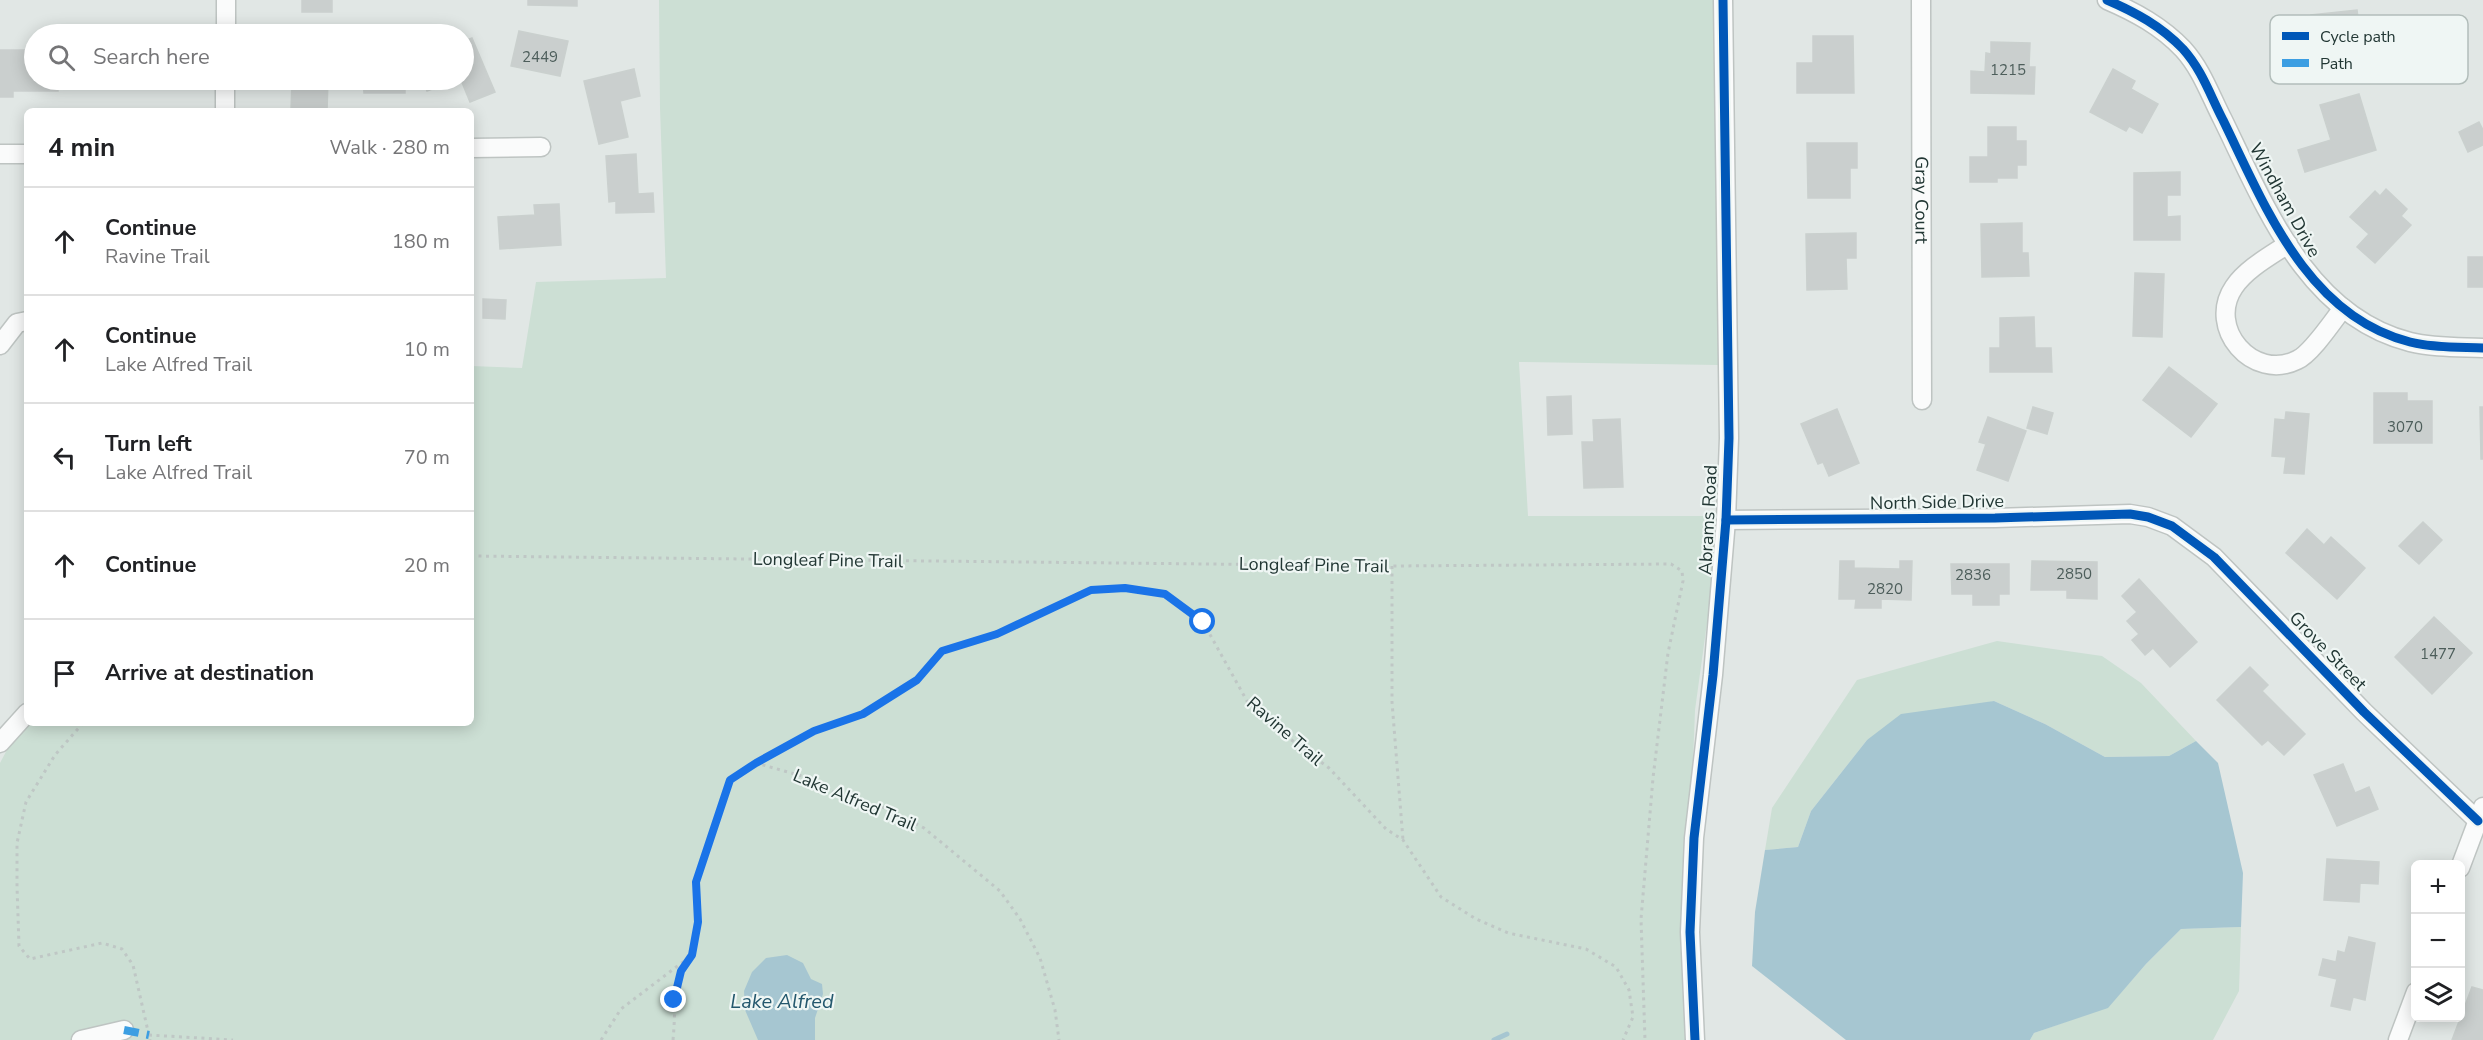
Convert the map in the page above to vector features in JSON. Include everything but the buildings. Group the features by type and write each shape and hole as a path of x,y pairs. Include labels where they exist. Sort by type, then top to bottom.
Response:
{"street":[{"path":"226,0 226,24"},
{"name":"Abrams Road","path":"1695,1040 1690,932 1694,838 1713,675 1726,520 1729,438 1723,0"},
{"name":"Gray Court","path":"1921,0 1922,400"},
{"name":"Windham Drive","path":"2107,0 2133,11 2159,27 2182,48 2200,71 2257,189 2288,244 2307,273 2343,308 2369,326 2411,342 2483,348"},
{"path":"225,90 225,108"},
{"path":"474,148 541,147"},
{"path":"0,154 24,154"},
{"path":"2288,244 2253,268 2234,286 2227,302 2226,315 2228,332 2236,347 2265,363 2276,365 2298,360 2320,338 2343,308"},
{"path":"0,345 17,323 24,322"},
{"name":"North Side Drive","path":"1726,520 1995,518 2078,514 2130,514 2148,517"},
{"name":"Grove Street","path":"2148,517 2172,526 2214,557 2364,712 2480,814"},
{"path":"0,743 24,716"},
{"path":"2463,860 2480,814"},
{"path":"2398,1040 2411,1003"},
{"path":"81,1040 124,1030"}],"path":[{"path":"1392,566 1392,702 1402,840"},
{"path":"79,726 55,755 26,802 17,843 19,946 30,959 102,943 122,949 133,965 150,1040"},
{"path":"674,1040 674,1000 681,971 692,955 698,922 696,882 730,780 756,763"},
{"path":"601,1040 621,1009 692,955"},
{"path":"149,1035 233,1040"}],"green space":[{"path":"659,0 1714,0 1718,365 1519,362 1528,516 1717,516 1710,601 1695,710 1693,762 1684,836 1680,932 1685,1040 0,1040 0,763 9,746 28,726 474,726 474,366 522,368 536,282 666,278"},
{"path":"1997,641 2102,656 2141,683 2196,741 2169,756 2105,757 2045,724 1994,701 1867,740 1811,811 1798,847 1765,850 1772,808 1857,680"},
{"path":"2241,927 2239,991 2213,1040 2030,1040 2034,1033 2108,1007 2181,929"}],"water":[{"path":"1994,701 2045,724 2105,757 2169,756 2196,741 2218,763 2243,873 2241,927 2181,929 2146,964 2108,1008 2034,1033 2030,1040 1846,1040 1752,966 1755,912 1765,850 1798,847 1811,811 1867,740 1901,714"},
{"name":"Lake Alfred","path":"787,955 803,963 811,979 822,984 823,994 815,1018 815,1040 758,1040 745,1010 744,991 752,972 766,958"}],"waterway":[{"path":"1494,1040 1507,1034"}],"marked path":[{"path":"124,1030 149,1035"}],"cycle path":[{"path":"1695,1040 1690,932 1694,838 1713,675 1726,520 1729,438 1723,0"},
{"path":"2107,0 2157,27 2190,57 2273,221 2294,254 2317,283 2343,308 2374,329 2410,342 2483,348"},
{"path":"1726,520 1995,518 2130,514 2148,517 2172,526 2214,557 2364,712 2478,821"}],"route":[{"path":"674,1000 681,971 692,955 698,922 696,882 730,780 814,731 863,714 917,680 942,651 997,634 1091,590 1125,588 1165,594 1203,622"}]}
